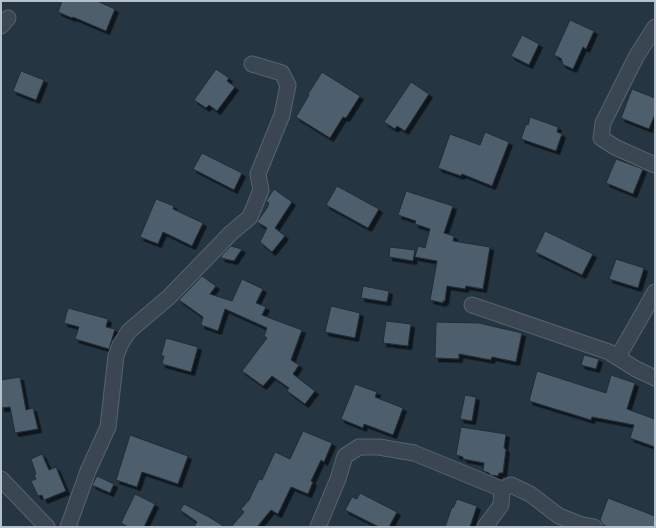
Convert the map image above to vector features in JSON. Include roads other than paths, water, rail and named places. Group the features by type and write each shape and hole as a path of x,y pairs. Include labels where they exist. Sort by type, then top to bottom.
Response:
{"street":[{"path":"655,26 636,56 603,123 601,138 615,147 655,165"},
{"path":"68,527 88,471 108,427 116,356 120,344 128,331 169,297 231,233 250,217 261,190 258,174 282,115 288,85 282,73 252,64"},
{"path":"618,357 655,292"},
{"path":"472,305 609,352 636,369 655,378"},
{"path":"318,527 338,478 345,456 358,447 379,447 414,453 502,489 511,485 530,494 559,516 579,524 594,527"},
{"path":"1,478 46,527"},
{"path":"485,527 501,505 502,489"}]}
